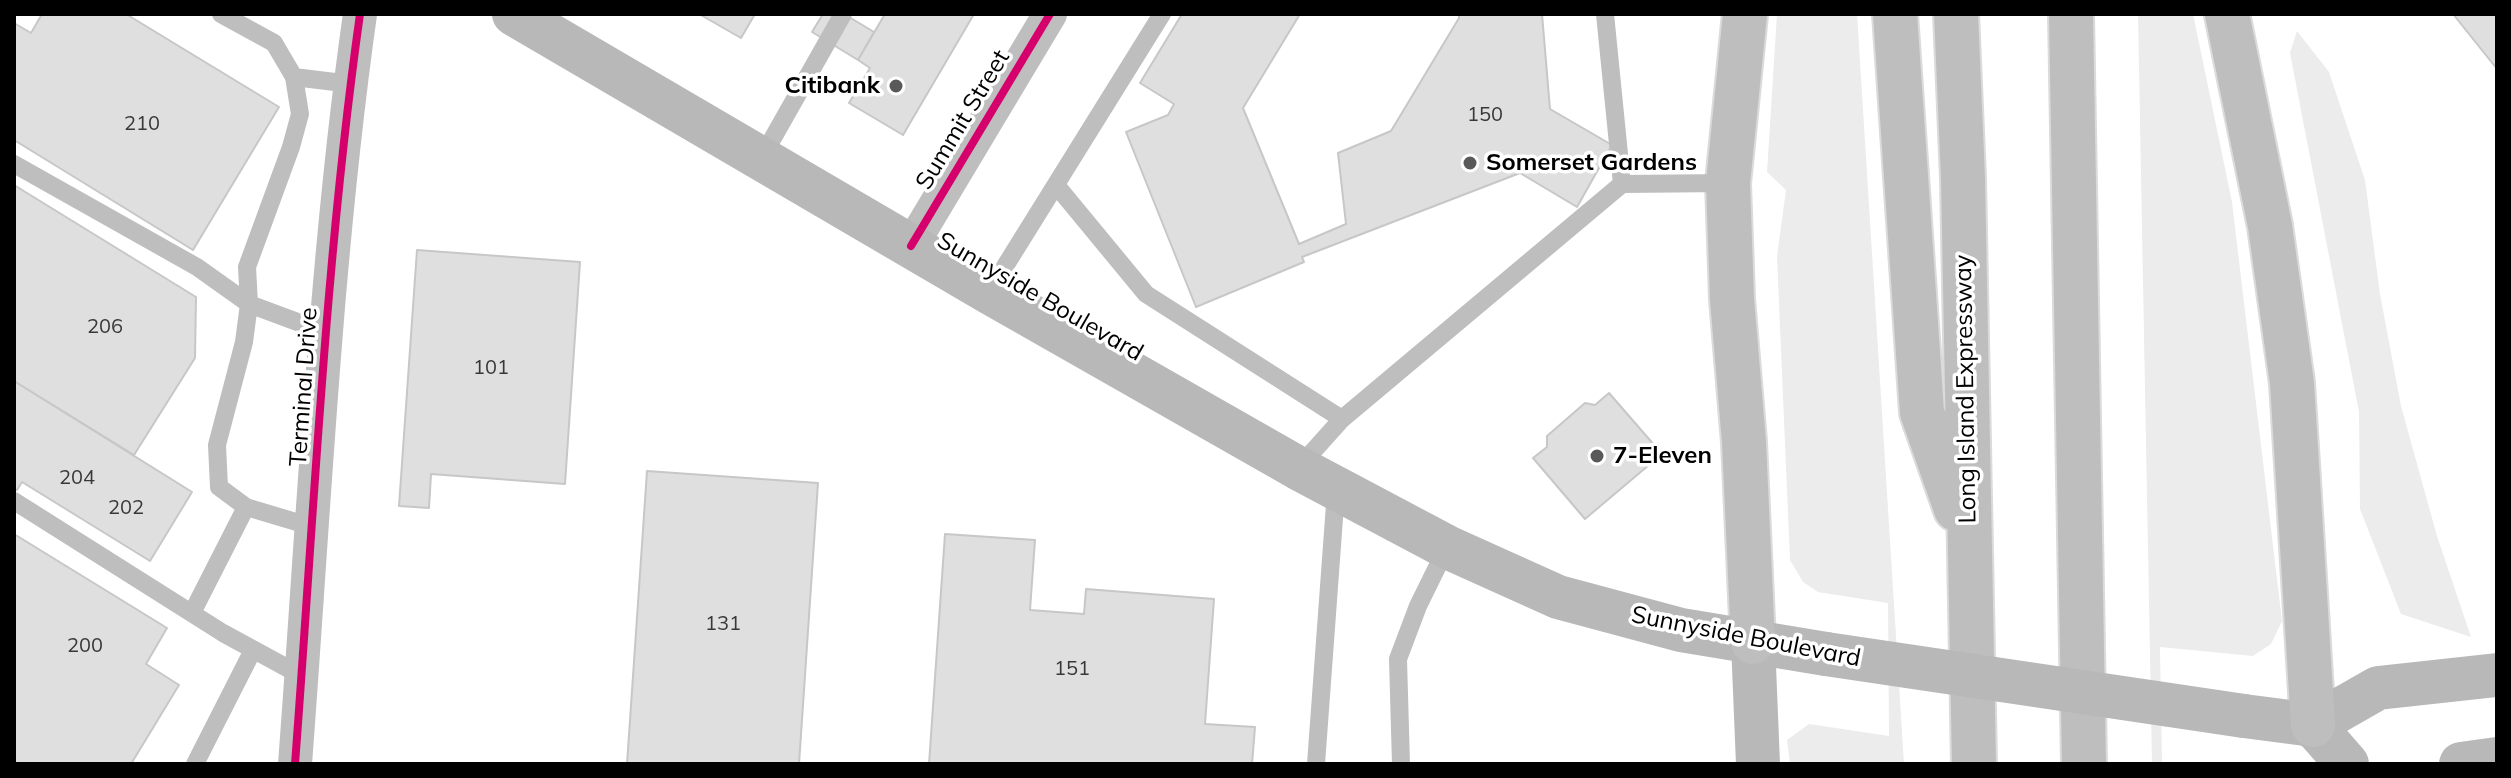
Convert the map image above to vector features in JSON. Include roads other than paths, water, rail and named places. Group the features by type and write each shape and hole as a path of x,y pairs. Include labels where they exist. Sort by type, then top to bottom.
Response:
{"highway":[{"path":"1745,14 1728,183 1753,642"},
{"path":"1895,14 1922,412 1968,544"},
{"name":"Long Island Expressway","path":"1956,14 1963,178 1974,764"},
{"path":"2071,14 2084,764"},
{"path":"2227,14 2270,226 2292,383 2312,744"}],"main road":[{"name":"Sunnyside Boulevard","path":"514,14 989,292 1298,468 1447,547 1558,597 1681,630 2244,716 2312,744"},
{"path":"1753,642 1758,764"},
{"path":"2347,764 2312,744 2378,688 2497,675"},
{"path":"2461,764 2497,759"}],"street":[{"name":"Terminal Drive","path":"295,764 327,333 360,14"},
{"name":"Summit Street","path":"911,246 1050,14"}],"lane":[{"path":"221,14 274,43 294,77 300,114 247,267 249,304 244,342 217,445 219,487 246,507 313,527"},
{"path":"761,159 843,14"},
{"path":"989,292 1162,14"},
{"path":"1605,14 1622,184"},
{"path":"294,77 351,84"},
{"path":"14,164 197,267 249,304 327,333"},
{"path":"1298,468 1342,419 1622,184 1728,183"},
{"path":"1056,185 1146,294 1342,419"},
{"path":"1316,764 1336,488"},
{"path":"14,501 192,613 302,676"},
{"path":"192,613 246,507"},
{"path":"1401,764 1398,659 1418,606 1447,547"},
{"path":"195,764 253,650"}],"place":[{"name":"Citibank","path":"896,86"},
{"name":"Somerset Gardens","path":"1470,163"},
{"name":"7-Eleven","path":"1597,456"}]}
